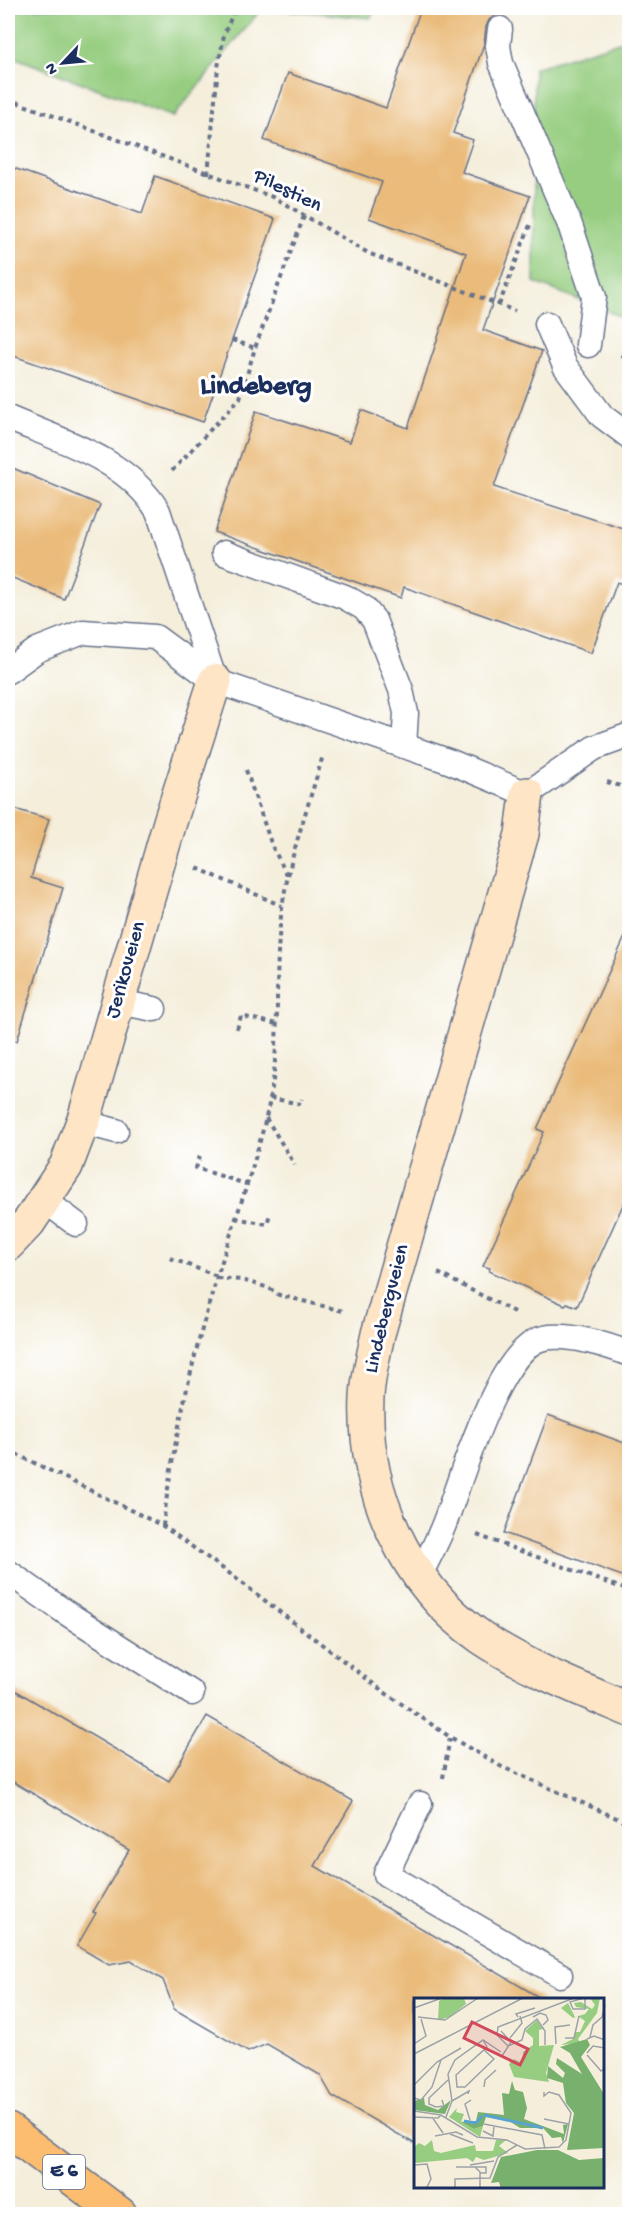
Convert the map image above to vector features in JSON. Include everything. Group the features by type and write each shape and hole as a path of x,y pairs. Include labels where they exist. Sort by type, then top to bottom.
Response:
{"highway":[{"name":"E 6","path":"8,2130 120,2214"}],"street":[{"name":"Jerikoveien","path":"8,1244 29,1222 66,1166 82,1122 162,850 215,681"},
{"name":"Lindebergveien","path":"526,794 522,834 381,1323 367,1396 368,1441 376,1489 390,1527 419,1577 448,1609 481,1637 514,1657 630,1710"}],"lane":[{"path":"500,29 498,46 501,63 570,225 594,297 588,345"},
{"path":"547,324 565,366 602,416 630,437"},
{"path":"8,418 111,462 149,496 158,511 215,681"},
{"path":"224,554 345,597 364,608 374,620 401,690 406,713 404,746"},
{"path":"8,671 37,650 65,637 83,632 155,637 215,681 451,762 526,794 594,748 630,735"},
{"path":"118,1002 154,1009"},
{"path":"82,1122 116,1131"},
{"path":"44,1200 76,1224"},
{"path":"419,1577 446,1521 480,1424 501,1381 525,1349 543,1338 572,1338 630,1354"},
{"path":"8,1572 65,1612 192,1693"},
{"path":"420,1804 386,1874 560,1975"}],"path":[{"path":"208,174 218,68 224,35 235,8"},
{"name":"Pilestien","path":"8,99 275,198 368,253 547,324"},
{"path":"499,305 533,215"},
{"path":"149,496 240,398 255,348 304,216"},
{"path":"232,340 255,348"},
{"path":"163,1526 169,1474 185,1392 217,1277 266,1118 276,1054 279,927 282,906 287,875 325,747"},
{"path":"246,770 272,846 287,875"},
{"path":"162,850 189,865 282,906"},
{"path":"237,1029 241,1016 277,1024"},
{"path":"270,1098 301,1104 302,1099"},
{"path":"266,1118 296,1165"},
{"path":"200,1156 196,1168 246,1184"},
{"path":"235,1218 267,1224 270,1214"},
{"path":"170,1258 217,1277 260,1285 279,1295 341,1310 381,1323"},
{"path":"398,1259 428,1268 527,1319 543,1338"},
{"path":"8,1450 163,1526 229,1573 384,1692 450,1737 500,1766 630,1824"},
{"path":"446,1521 630,1591"},
{"path":"444,1770 450,1737"}],"green space":[{"path":"8,8 262,8 173,117 8,55"},
{"path":"262,8 377,8 370,18"},
{"path":"629,39 629,320 534,282 534,68"}],"building":[{"path":"421,8 497,8 486,27 484,44 453,133 473,140 462,172 530,196 483,330 542,351 494,487 630,531 630,587 617,582 591,653 404,587 401,598 214,532 256,411 350,442 361,410 408,428 466,253 369,218 382,182 264,140 288,73 386,108"},
{"path":"8,166 142,214 155,176 275,219 203,422 8,354"},
{"path":"8,466 100,505 64,599 8,576"},
{"path":"8,807 49,819 31,878 63,888 17,1041 8,1039"},
{"path":"630,926 630,1189 577,1307 567,1303 565,1305 489,1271 490,1268 483,1266 544,1132 537,1129"},
{"path":"548,1415 630,1445 630,1579 504,1533"},
{"path":"8,1686 169,1781 207,1716 353,1801 315,1866 541,1998 414,1998 414,2143 332,2096 320,2075 267,2044 248,2052 174,2009 163,1980 131,1961 109,1965 77,1946 96,1913 93,1912 129,1850 8,1779"}],"district":[{"name":"Lindeberg","path":"256,388"}]}
